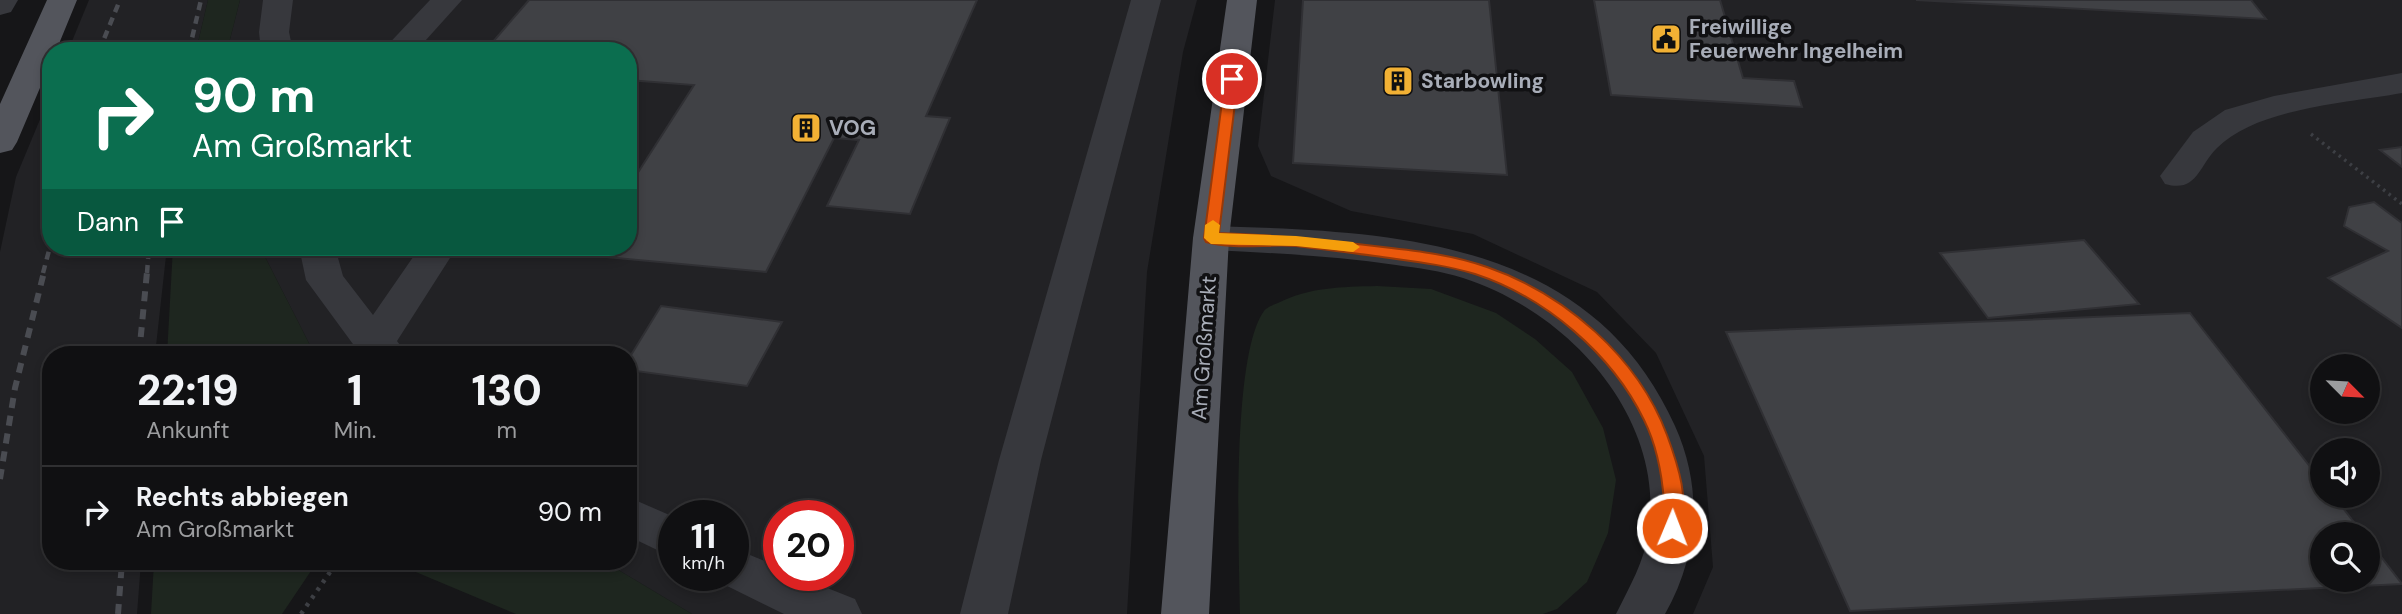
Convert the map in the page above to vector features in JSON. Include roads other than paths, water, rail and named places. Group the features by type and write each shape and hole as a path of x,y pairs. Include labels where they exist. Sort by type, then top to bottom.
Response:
{"main road":[{"path":"44,42 62,0"},
{"name":"Am Großmarkt","path":"1185,614 1211,238 1242,0"},
{"path":"0,142 42,46"}],"street":[{"path":"0,6 3,0"},
{"path":"276,42 274,32 278,0"},
{"path":"407,42 447,0"},
{"path":"984,614 1020,460 1146,0"},
{"path":"2177,176 2205,140 2237,117 2274,106 2402,83"},
{"path":"1211,238 1310,243 1378,250 1456,263 1483,271 1526,291 1565,316 1601,346 1630,381 1647,410 1668,462 1674,505 1669,550 1654,594 1642,614"},
{"path":"319,256 325,280 378,346"},
{"path":"382,346 434,256"},
{"path":"637,520 658,531"},
{"path":"749,575 812,605 838,614"}],"railway":[{"path":"103,42 120,0"},
{"path":"191,42 201,0"},
{"path":"43,273 48,256"},
{"path":"147,273 148,256"},
{"path":"0,479 15,388 44,272"},
{"path":"140,346 147,272"},
{"path":"118,614 121,570"}],"place":[{"name":"Freiwillige Feuerwehr Ingelheim","path":"1666,39"},
{"name":"Starbowling","path":"1398,81"},
{"name":"VOG","path":"806,128"}]}
